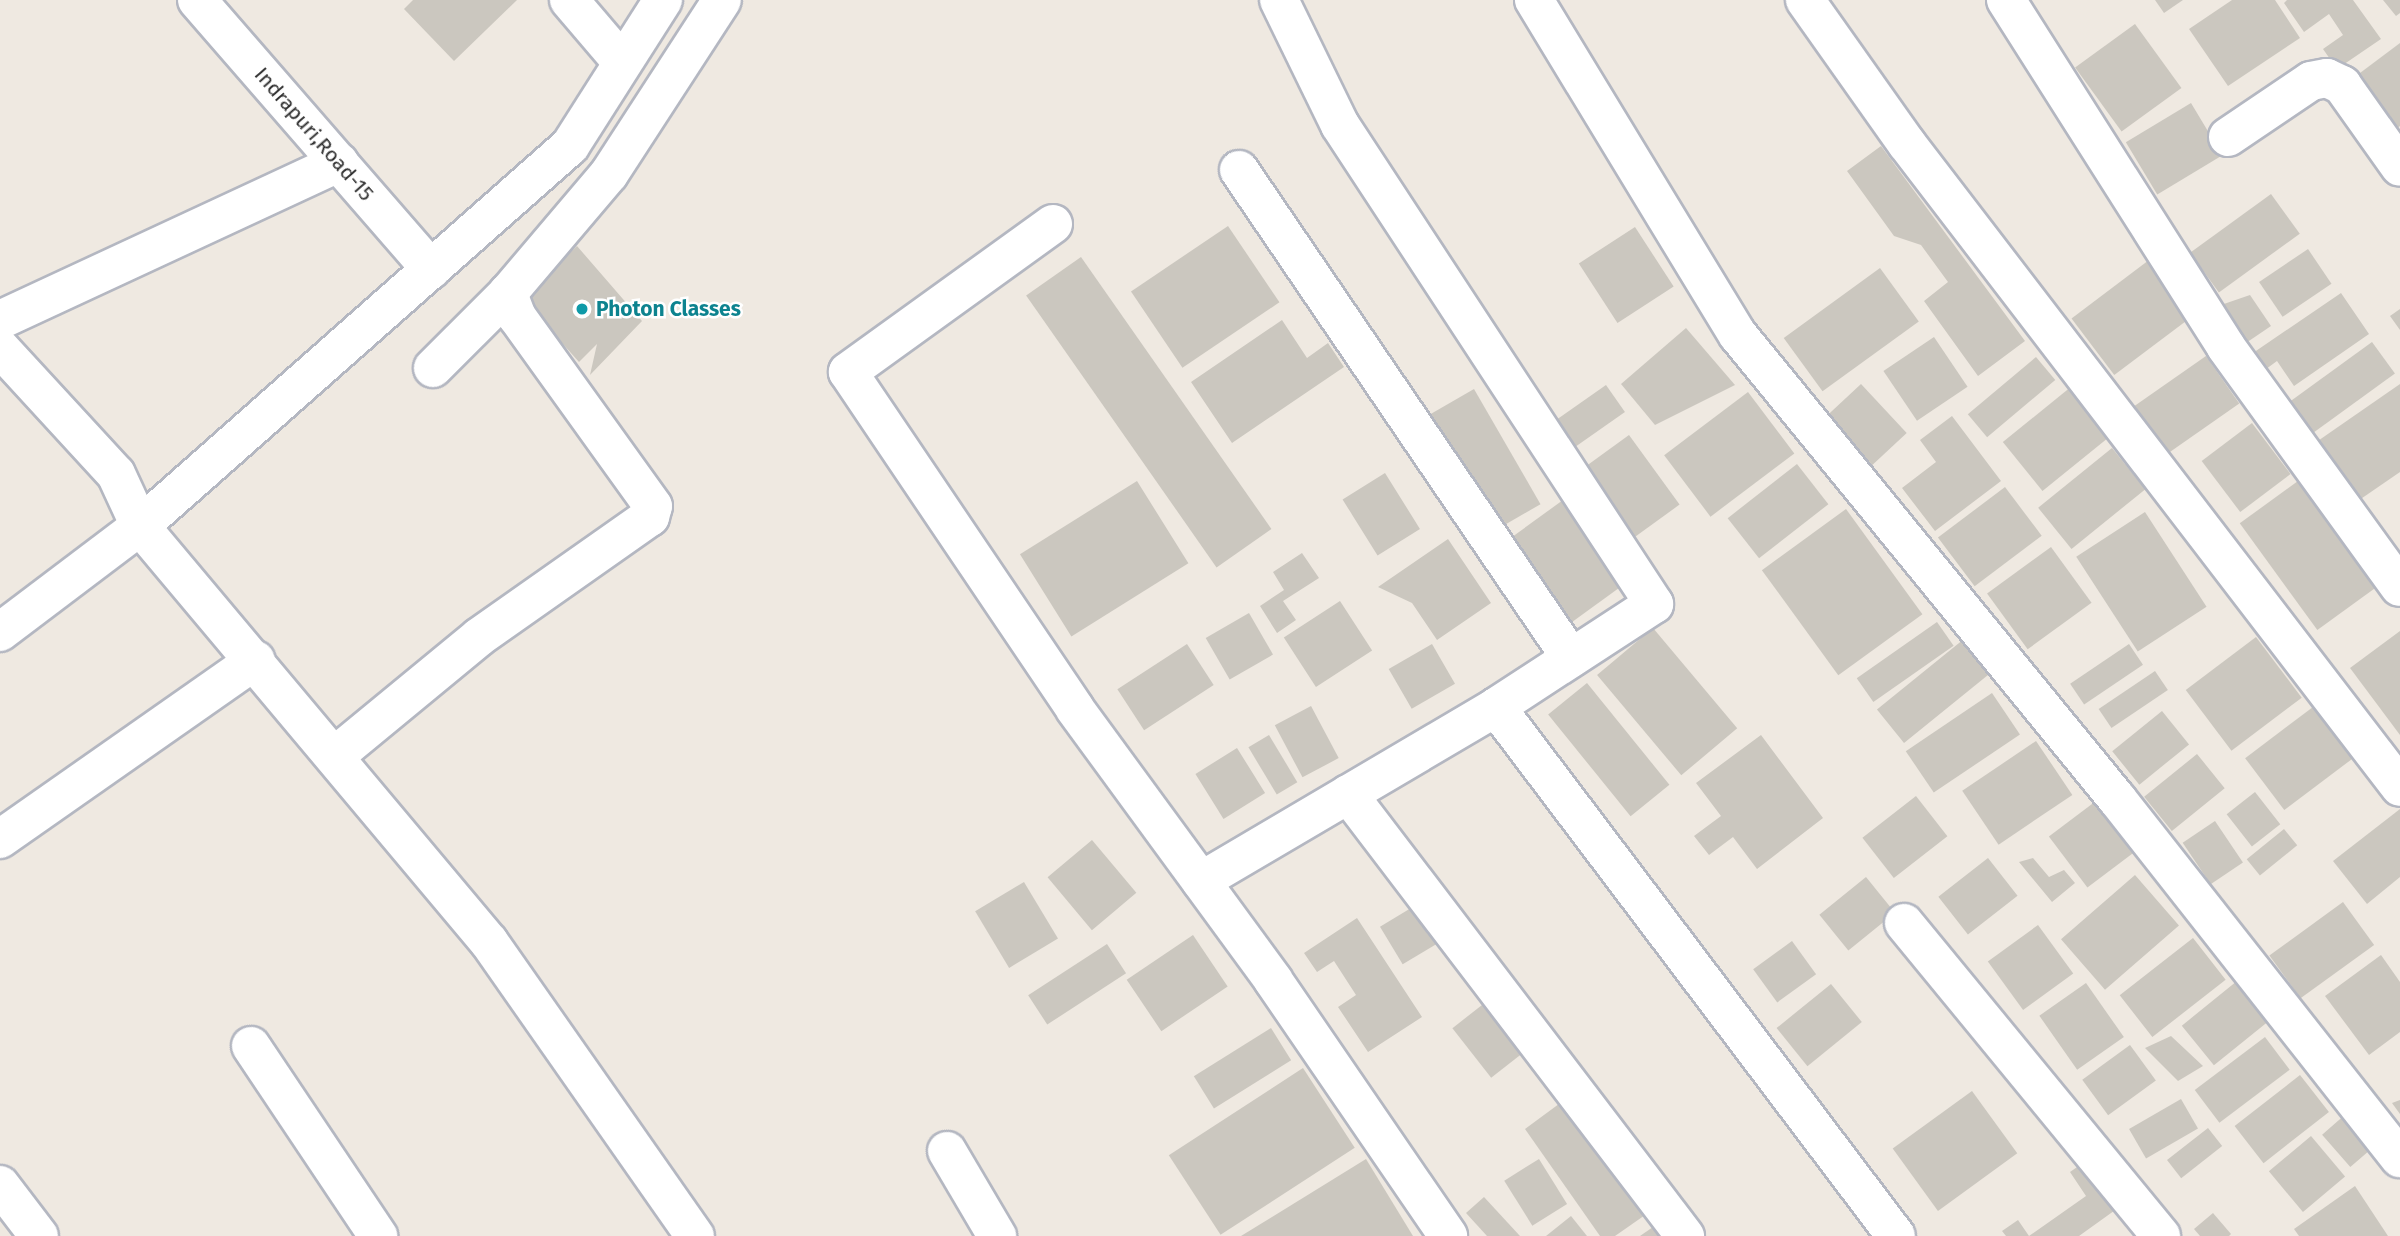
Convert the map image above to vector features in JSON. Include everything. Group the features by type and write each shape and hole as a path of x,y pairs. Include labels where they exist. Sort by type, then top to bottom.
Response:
{"street":[{"name":"Indrapuri,Road-15","path":"197,0 431,269"},
{"path":"569,0 622,62"},
{"path":"0,632 140,526 570,146 663,0"},
{"path":"433,368 508,293 609,174 722,0"},
{"path":"1200,881 1496,706 1654,604 1340,125 1279,0"},
{"path":"1534,0 1738,335 2117,799 2400,1158"},
{"path":"1805,0 1915,155 2400,787"},
{"path":"2006,0 2226,347 2400,587"},
{"path":"2228,138 2311,81 2327,78 2342,85 2400,167"},
{"path":"570,146 609,174"},
{"path":"0,320 339,163"},
{"path":"1240,170 1571,658"},
{"path":"507,201 547,246"},
{"path":"1053,224 848,372 1075,709 1200,881 1448,1236"},
{"path":"335,755 480,637 649,517 653,506 517,317 508,293"},
{"path":"0,348 116,474 140,526 256,660 489,942 695,1236"},
{"path":"0,839 256,660"},
{"path":"1496,706 1896,1236"},
{"path":"1348,794 1685,1236"},
{"path":"1904,923 2161,1236"},
{"path":"251,1046 378,1236"},
{"path":"947,1151 997,1236"},
{"path":"0,1185 39,1236"}],"building":[{"path":"413,0 517,0 454,61 404,9"},
{"path":"2155,0 2183,0 2164,13"},
{"path":"2232,0 2275,0 2300,38 2228,86 2189,29"},
{"path":"2287,0 2353,0 2381,39 2337,69 2323,49 2343,35 2329,14 2304,32 2284,3"},
{"path":"2383,0 2400,0 2400,13 2396,16"},
{"path":"2135,24 2181,88 2122,131 2075,67"},
{"path":"2400,43 2400,126 2392,132 2352,79"},
{"path":"2191,103 2222,155 2157,194 2126,142"},
{"path":"1881,146 2025,341 1978,376 1924,301 1948,282 1921,245 1894,236 1847,171"},
{"path":"2271,194 2300,234 2219,292 2190,253"},
{"path":"1228,226 1279,302 1182,368 1131,291"},
{"path":"1635,227 1674,287 1617,323 1579,263"},
{"name":"Photon Classes","path":"577,246 642,321 590,375 597,344 579,362 522,298"},
{"path":"2308,249 2331,284 2283,317 2259,282"},
{"path":"1081,257 1271,529 1217,567 1026,295"},
{"path":"2153,257 2196,314 2114,375 2072,318"},
{"path":"1880,268 1919,321 1823,391 1784,338"},
{"path":"2341,293 2369,334 2294,386 2277,361 2262,372 2250,355"},
{"path":"2250,295 2271,326 2243,345 2218,306"},
{"path":"2400,309 2400,330 2390,316"},
{"path":"1282,320 1307,358 1328,343 1344,367 1232,443 1191,382"},
{"path":"1686,328 1735,385 1655,425 1621,384"},
{"path":"1934,337 1968,387 1917,421 1883,371"},
{"path":"2372,342 2395,374 2309,436 2286,404"},
{"path":"2206,356 2239,404 2163,457 2130,409"},
{"path":"2036,357 2055,380 1987,437 1968,414"},
{"path":"1861,384 1907,433 1872,465 1827,416"},
{"path":"2400,384 2400,472 2352,505 2312,445"},
{"path":"1606,385 1625,412 1570,450 1551,423"},
{"path":"2072,386 2112,435 2042,491 2003,442"},
{"path":"1474,389 1540,504 1495,530 1429,415"},
{"path":"1748,392 1794,453 1710,517 1664,455"},
{"path":"1952,416 2001,481 1935,531 1902,488 1936,462 1920,440"},
{"path":"2252,423 2291,474 2240,512 2202,461"},
{"path":"1629,435 1680,505 1629,542 1578,472"},
{"path":"2112,448 2145,489 2072,549 2038,508"},
{"path":"1797,464 1828,504 1759,558 1728,518"},
{"path":"1385,473 1420,529 1378,555 1343,499"},
{"path":"1137,481 1188,563 1071,636 1020,554"},
{"path":"2298,481 2376,588 2317,630 2240,523"},
{"path":"2005,487 2042,536 1975,586 1938,538"},
{"path":"1563,500 1624,584 1568,625 1507,541"},
{"path":"1846,509 1922,614 1838,675 1762,570"},
{"path":"2145,512 2207,607 2138,651 2076,557"},
{"path":"1448,539 1491,603 1437,640 1412,603 1378,587"},
{"path":"2051,547 2092,603 2028,649 1987,593"},
{"path":"1302,553 1319,578 1283,601 1296,620 1277,633 1260,606 1284,590 1273,572"},
{"path":"1340,601 1372,650 1316,687 1284,637"},
{"path":"1249,613 1273,655 1230,680 1206,638"},
{"path":"1937,622 1954,646 1873,702 1857,678"},
{"path":"1653,628 1737,728 1681,775 1597,675"},
{"path":"2400,631 2400,735 2350,668"},
{"path":"2256,637 2302,698 2231,751 2186,690"},
{"path":"1964,639 1991,672 1904,743 1877,709"},
{"path":"1187,644 1214,685 1144,730 1117,689"},
{"path":"1432,644 1455,684 1412,709 1389,669"},
{"path":"2129,644 2143,665 2084,704 2070,684"},
{"path":"2155,671 2168,690 2111,728 2099,709"},
{"path":"1587,683 1669,785 1631,816 1548,714"},
{"path":"1992,693 2020,734 1934,793 1906,751"},
{"path":"1311,706 1339,758 1302,777 1275,725"},
{"path":"2313,707 2352,759 2284,810 2245,758"},
{"path":"2162,711 2189,744 2139,785 2112,751"},
{"path":"1269,735 1297,782 1277,795 1248,747"},
{"path":"1761,735 1823,818 1757,869 1733,837 1709,855 1694,836 1721,816 1696,783"},
{"path":"2036,741 2072,795 1999,845 1962,791"},
{"path":"1237,748 1265,793 1224,819 1195,774"},
{"path":"2197,754 2225,788 2172,831 2144,797"},
{"path":"2255,792 2280,824 2252,846 2227,814"},
{"path":"1916,796 1947,836 1894,878 1862,838"},
{"path":"2096,801 2135,852 2087,888 2049,837"},
{"path":"2400,809 2400,877 2367,904 2333,861"},
{"path":"2215,821 2243,862 2211,884 2183,843"},
{"path":"2284,829 2297,845 2260,876 2247,859"},
{"path":"1092,840 1136,893 1092,930 1048,877"},
{"path":"1988,858 2018,896 1968,935 1938,897"},
{"path":"2033,858 2049,877 2064,870 2075,883 2052,902 2019,862"},
{"path":"2135,875 2179,926 2105,990 2061,939"},
{"path":"1866,877 1895,913 1848,951 1819,915"},
{"path":"1024,882 1058,939 1009,968 975,911"},
{"path":"2343,902 2374,945 2301,998 2269,955"},
{"path":"1416,905 1439,943 1403,964 1380,927"},
{"path":"1357,918 1422,1017 1368,1052 1338,1007 1356,995 1334,961 1317,972 1304,953"},
{"path":"2038,925 2073,974 2023,1010 1988,961"},
{"path":"1193,935 1228,986 1161,1031 1127,980"},
{"path":"2193,938 2226,980 2152,1037 2120,995"},
{"path":"1792,941 1816,974 1777,1002 1753,969"},
{"path":"1107,944 1126,973 1047,1025 1028,995"},
{"path":"2381,955 2400,982 2400,1032 2369,1055 2325,996"},
{"path":"2237,981 2269,1021 2214,1065 2182,1026"},
{"path":"2086,983 2124,1037 2077,1070 2039,1016"},
{"path":"1831,984 1862,1022 1807,1066 1777,1028"},
{"path":"1491,998 1530,1048 1491,1078 1452,1028"},
{"path":"1271,1028 1291,1060 1214,1108 1194,1076"},
{"path":"2171,1036 2203,1066 2178,1081 2145,1048"},
{"path":"2265,1037 2290,1070 2219,1123 2195,1090"},
{"path":"2130,1045 2156,1081 2108,1115 2082,1080"},
{"path":"1303,1068 1355,1148 1221,1235 1169,1155"},
{"path":"2300,1075 2329,1112 2264,1163 2235,1126"},
{"path":"1972,1091 2017,1153 1938,1211 1893,1149"},
{"path":"1567,1098 1648,1213 1615,1236 1600,1236 1525,1129"},
{"path":"2181,1099 2198,1128 2146,1158 2129,1129"},
{"path":"2400,1100 2400,1114 2392,1103"},
{"path":"2347,1113 2375,1145 2350,1167 2322,1135"},
{"path":"2208,1128 2222,1146 2181,1178 2167,1160"},
{"path":"2311,1136 2345,1177 2303,1212 2269,1171"},
{"path":"2093,1156 2125,1203 2079,1236 2029,1236 2086,1196 2070,1172"},
{"path":"1366,1159 1413,1236 1241,1236"},
{"path":"1539,1159 1567,1204 1532,1226 1504,1181"},
{"path":"2355,1186 2388,1236 2299,1236 2294,1229"},
{"path":"1484,1197 1520,1236 1487,1236 1466,1213"},
{"path":"2213,1213 2231,1234 2229,1236 2200,1236 2194,1229"},
{"path":"1571,1216 1587,1236 1546,1236"},
{"path":"2018,1220 2029,1236 2006,1236 2002,1231"},
{"path":"1653,1227 1659,1236 1640,1236"}],"place":[{"name":"Photon Classes","path":"582,309"}]}
